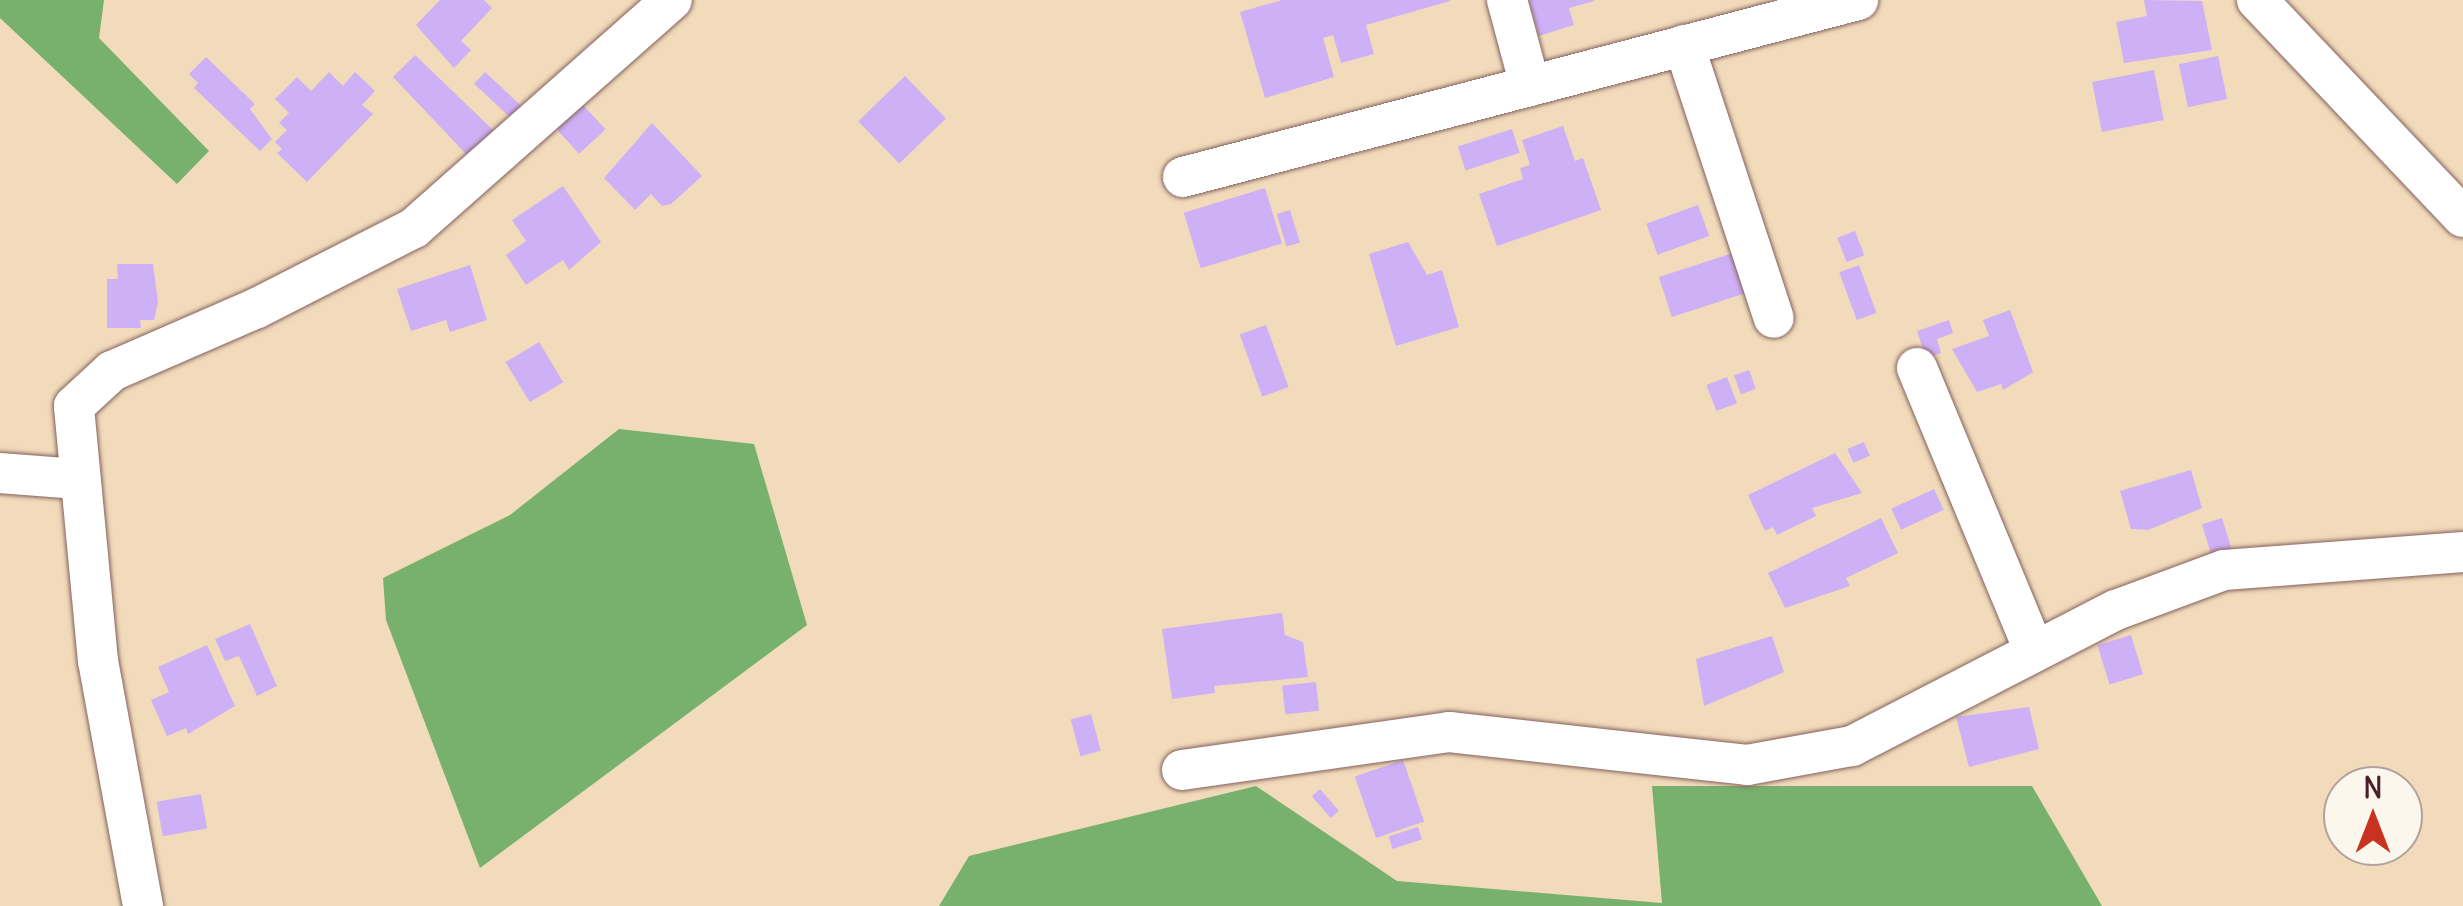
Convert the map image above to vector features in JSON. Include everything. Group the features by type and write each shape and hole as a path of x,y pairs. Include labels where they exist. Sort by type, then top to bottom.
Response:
{"street":[{"path":"143,906 98,661 74,406 112,371 257,308 414,228 672,0"},
{"path":"1507,0 1530,86"},
{"path":"1183,177 1858,0"},
{"path":"2257,0 2463,217"},
{"path":"1684,45 1774,318"},
{"path":"1917,368 2034,651"},
{"path":"0,472 78,479"},
{"path":"1182,770 1449,732 1747,765 1852,746 2116,610 2224,570 2463,552"}],"green space":[{"path":"0,0 104,0 99,38 209,151 177,184 0,18"},
{"path":"619,429 754,444 807,625 480,868 386,620 383,578 510,515"},
{"path":"1256,786 1397,881 1662,903 1652,786 2032,786 2102,906 939,906 969,856"}],"building":[{"path":"440,0 484,0 492,8 461,41 471,50 454,68 416,25"},
{"path":"1282,0 1450,1 1366,25 1374,54 1341,63 1333,35 1323,38 1334,77 1265,98 1240,12"},
{"path":"1529,0 1594,1 1569,8 1574,25 1539,36"},
{"path":"2144,0 2202,1 2212,50 2124,63 2116,22 2147,16"},
{"path":"415,55 493,130 468,156 393,77"},
{"path":"2218,56 2227,99 2188,107 2179,64"},
{"path":"206,57 255,104 250,109 272,139 260,151 194,88 198,83 189,74"},
{"path":"2154,70 2164,120 2102,132 2092,82"},
{"path":"329,72 343,86 355,72 375,91 362,105 373,114 307,182 277,153 282,149 275,142 287,130 279,123 289,113 275,99 297,77 311,91"},
{"path":"485,72 523,107 512,119 474,84"},
{"path":"905,76 946,118 899,164 858,121"},
{"path":"583,105 606,129 579,154 557,130"},
{"path":"652,123 702,176 671,204 662,206 651,194 635,210 604,178"},
{"path":"1563,126 1575,161 1583,158 1601,210 1497,246 1479,194 1523,179 1520,168 1530,165 1522,140"},
{"path":"1512,129 1520,153 1466,170 1458,147"},
{"path":"563,186 601,242 569,270 563,260 526,285 506,255 526,241 512,220"},
{"path":"1265,188 1282,243 1201,268 1184,213"},
{"path":"1698,205 1709,236 1658,255 1646,224"},
{"path":"1290,210 1300,243 1287,247 1277,214"},
{"path":"1855,231 1864,255 1847,262 1837,238"},
{"path":"1408,242 1427,275 1442,270 1459,327 1396,346 1369,254"},
{"path":"1733,253 1746,293 1672,317 1659,277"},
{"path":"117,264 153,264 158,302 154,320 140,320 141,328 107,328 107,279 118,279"},
{"path":"470,265 487,320 450,332 446,320 411,331 397,289"},
{"path":"1859,265 1876,313 1857,320 1839,272"},
{"path":"2010,310 2033,372 2003,390 2001,384 1977,392 1952,349 1989,336 1983,320"},
{"path":"1949,320 1953,333 1937,339 1941,353 1926,358 1917,331"},
{"path":"1266,325 1289,387 1262,397 1240,335"},
{"path":"539,342 563,382 530,402 506,362"},
{"path":"1749,370 1756,389 1741,394 1734,375"},
{"path":"1727,377 1737,403 1716,411 1706,385"},
{"path":"1864,442 1870,456 1853,463 1847,449"},
{"path":"1835,453 1862,493 1812,508 1816,516 1777,535 1773,527 1765,531 1748,495"},
{"path":"2191,470 2202,508 2148,530 2131,529 2120,491"},
{"path":"1934,489 1944,510 1901,530 1891,509"},
{"path":"1881,518 1898,553 1846,578 1850,586 1785,608 1768,573"},
{"path":"2222,518 2232,551 2212,557 2202,524"},
{"path":"1282,613 1285,635 1303,642 1308,677 1214,686 1215,693 1172,699 1162,629"},
{"path":"250,624 277,686 257,696 239,656 225,661 215,639"},
{"path":"2131,635 2143,674 2110,684 2098,645"},
{"path":"1772,636 1784,672 1704,706 1696,659"},
{"path":"207,645 235,706 188,734 186,728 167,736 151,700 169,692 158,667"},
{"path":"1316,682 1319,711 1285,714 1282,686"},
{"path":"2029,707 2039,749 1969,767 1956,717"},
{"path":"1091,714 1101,751 1081,756 1071,719"},
{"path":"1403,760 1424,821 1376,838 1355,777"},
{"path":"1320,789 1339,811 1331,818 1312,796"},
{"path":"201,794 207,828 163,836 157,802"},
{"path":"1418,827 1422,839 1393,849 1389,837"}]}
